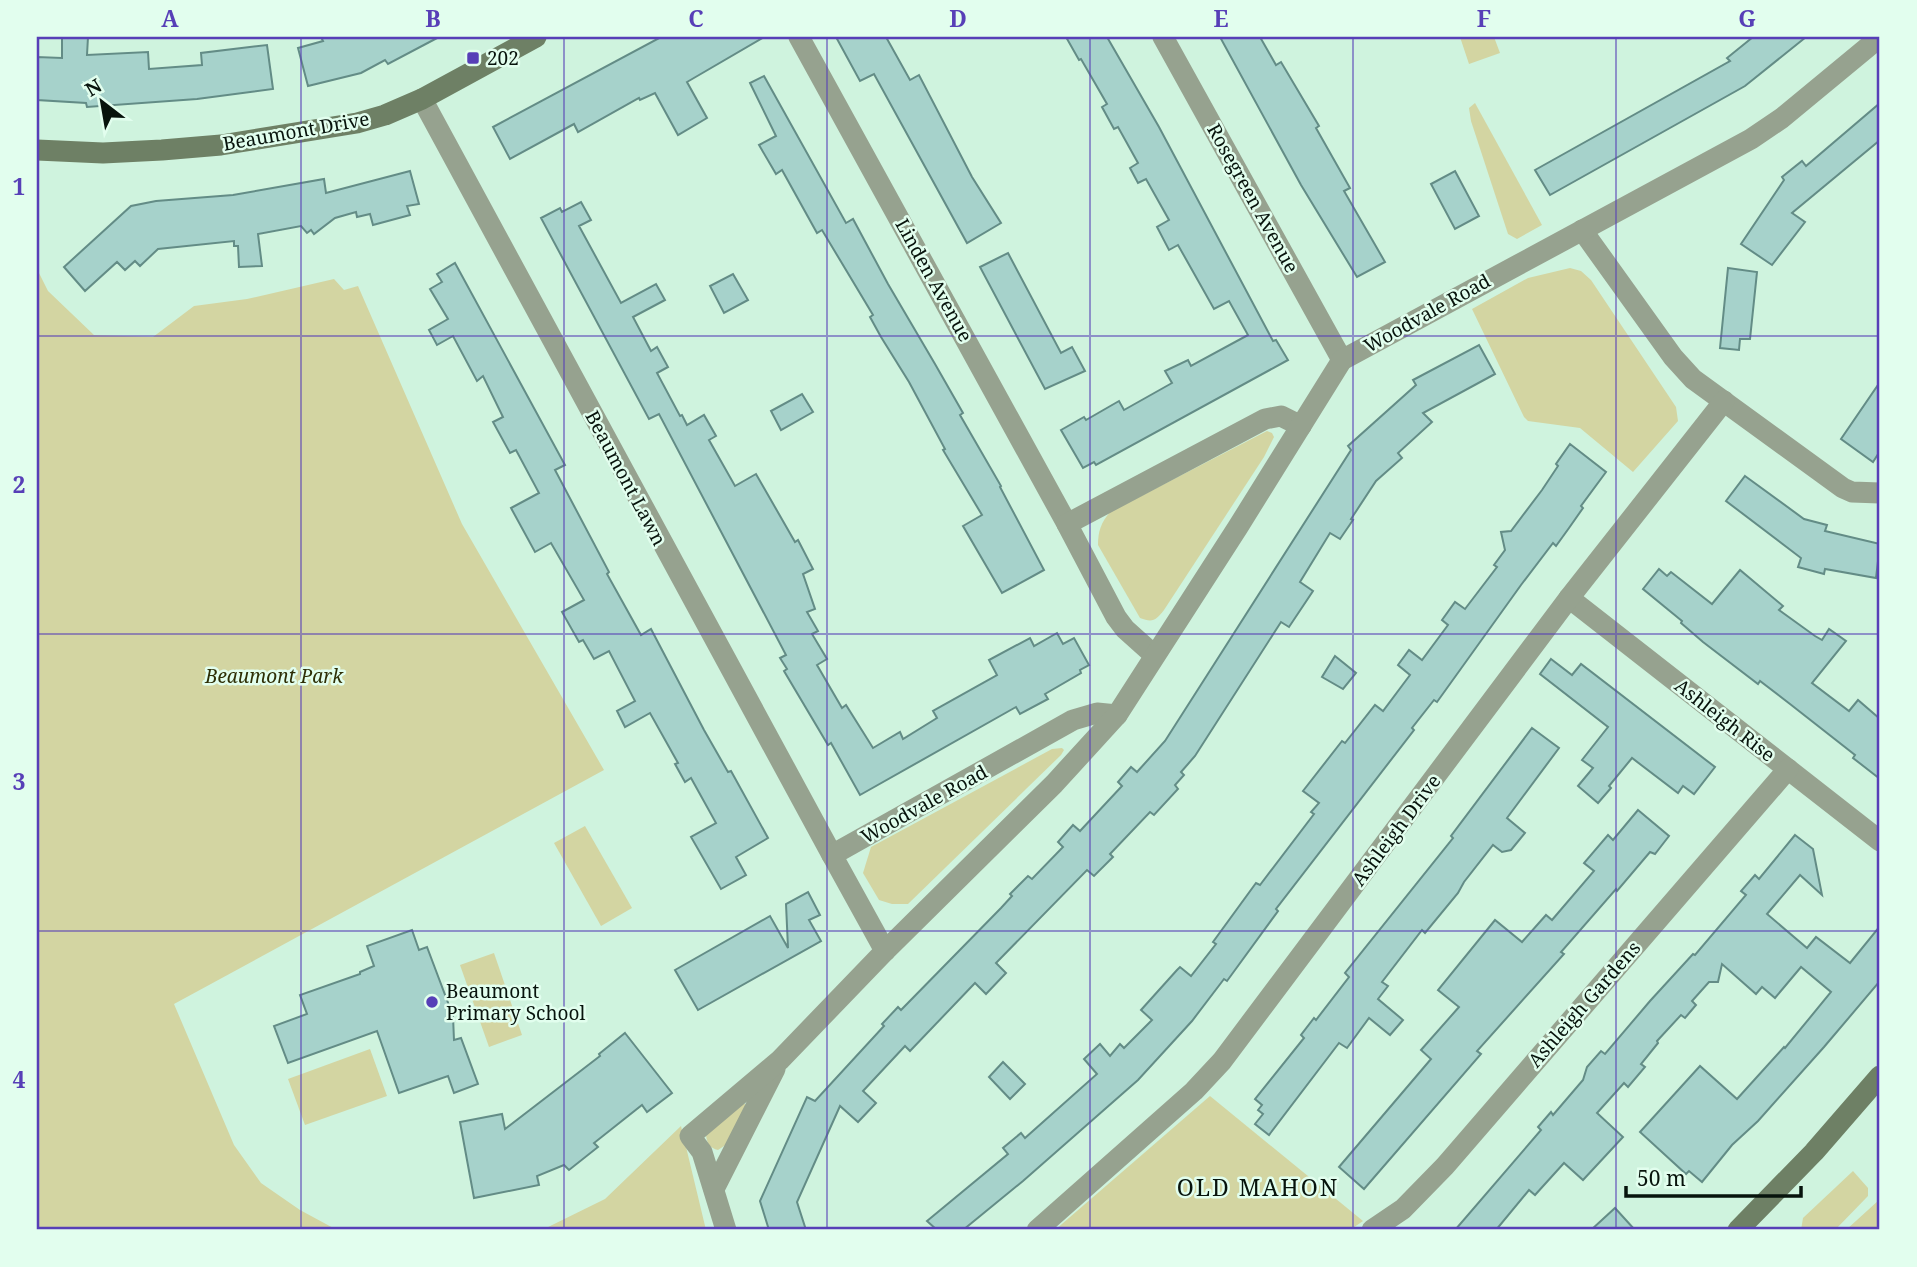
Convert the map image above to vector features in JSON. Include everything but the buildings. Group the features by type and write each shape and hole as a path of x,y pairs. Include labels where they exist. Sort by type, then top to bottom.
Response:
{"street":[{"name":"Beaumont Drive","path":"37,150 103,153 221,145 357,123 393,112 422,99 536,37"},
{"name":"Linden Avenue","path":"799,37 1067,524"},
{"name":"Rosegreen Avenue","path":"1163,37 1342,360"},
{"name":"Woodvale Road","path":"780,1060 885,951 1054,784 1117,715 1342,360 1751,139 1786,114 1876,38"},
{"name":"Beaumont Lawn","path":"422,99 832,856"},
{"path":"1582,230 1673,357 1693,379 1843,488 1852,492 1880,493"},
{"name":"Ashleigh Drive","path":"1037,1230 1194,1091 1222,1061 1569,598 1724,401"},
{"path":"1154,655 1125,629 1116,617 1067,524 1265,419 1281,416 1300,426"},
{"name":"Ashleigh Rise","path":"1569,598 1880,841"},
{"name":"Woodvale Road","path":"832,856 1073,720 1097,713 1117,715"},
{"name":"Ashleigh Gardens","path":"1372,1230 1403,1209 1445,1166 1788,769"},
{"path":"832,856 885,951"},
{"path":"714,1189 780,1060"},
{"path":"726,1230 702,1152 691,1136 780,1060"},
{"path":"1738,1230 1814,1152 1880,1076"}],"green space":[{"path":"1460,37 1494,37 1500,53 1469,64"},
{"path":"1475,103 1542,225 1517,239 1508,234 1471,121 1469,108"},
{"path":"1570,268 1581,271 1591,280 1676,407 1678,421 1633,472 1580,428 1528,421 1524,417 1472,309 1528,278"},
{"name":"Beaumont Park","path":"37,269 48,291 94,335 153,337 194,306 247,299 334,279 344,290 358,286 462,524 604,770 174,1004 234,1145 261,1183 300,1210 337,1230 37,1230"},
{"path":"1267,431 1274,437 1264,457 1164,610 1154,620 1140,618 1098,545 1101,527 1107,516 1110,512"},
{"path":"1052,749 1064,750 1061,755 908,904 892,904 879,900 863,873 871,847"},
{"path":"585,826 632,908 601,926 554,843"},
{"path":"494,953 522,1035 489,1047 460,965"},
{"path":"370,1049 387,1096 305,1125 288,1079"},
{"path":"1210,1096 1363,1221 1350,1230 1055,1230"},
{"path":"742,1103 745,1108 730,1142 718,1150 713,1148 706,1135"},
{"path":"681,1126 706,1230 542,1230 605,1199"},
{"path":"1853,1171 1868,1188 1868,1196 1835,1230 1801,1230 1803,1218"},
{"path":"1879,1200 1880,1230 1846,1230"}],"place":[{"name":"202","path":"473,58"},
{"name":"Beaumont Primary School","path":"432,1002"}],"district":[{"name":"OLD MAHON","path":"1258,1188"}]}
